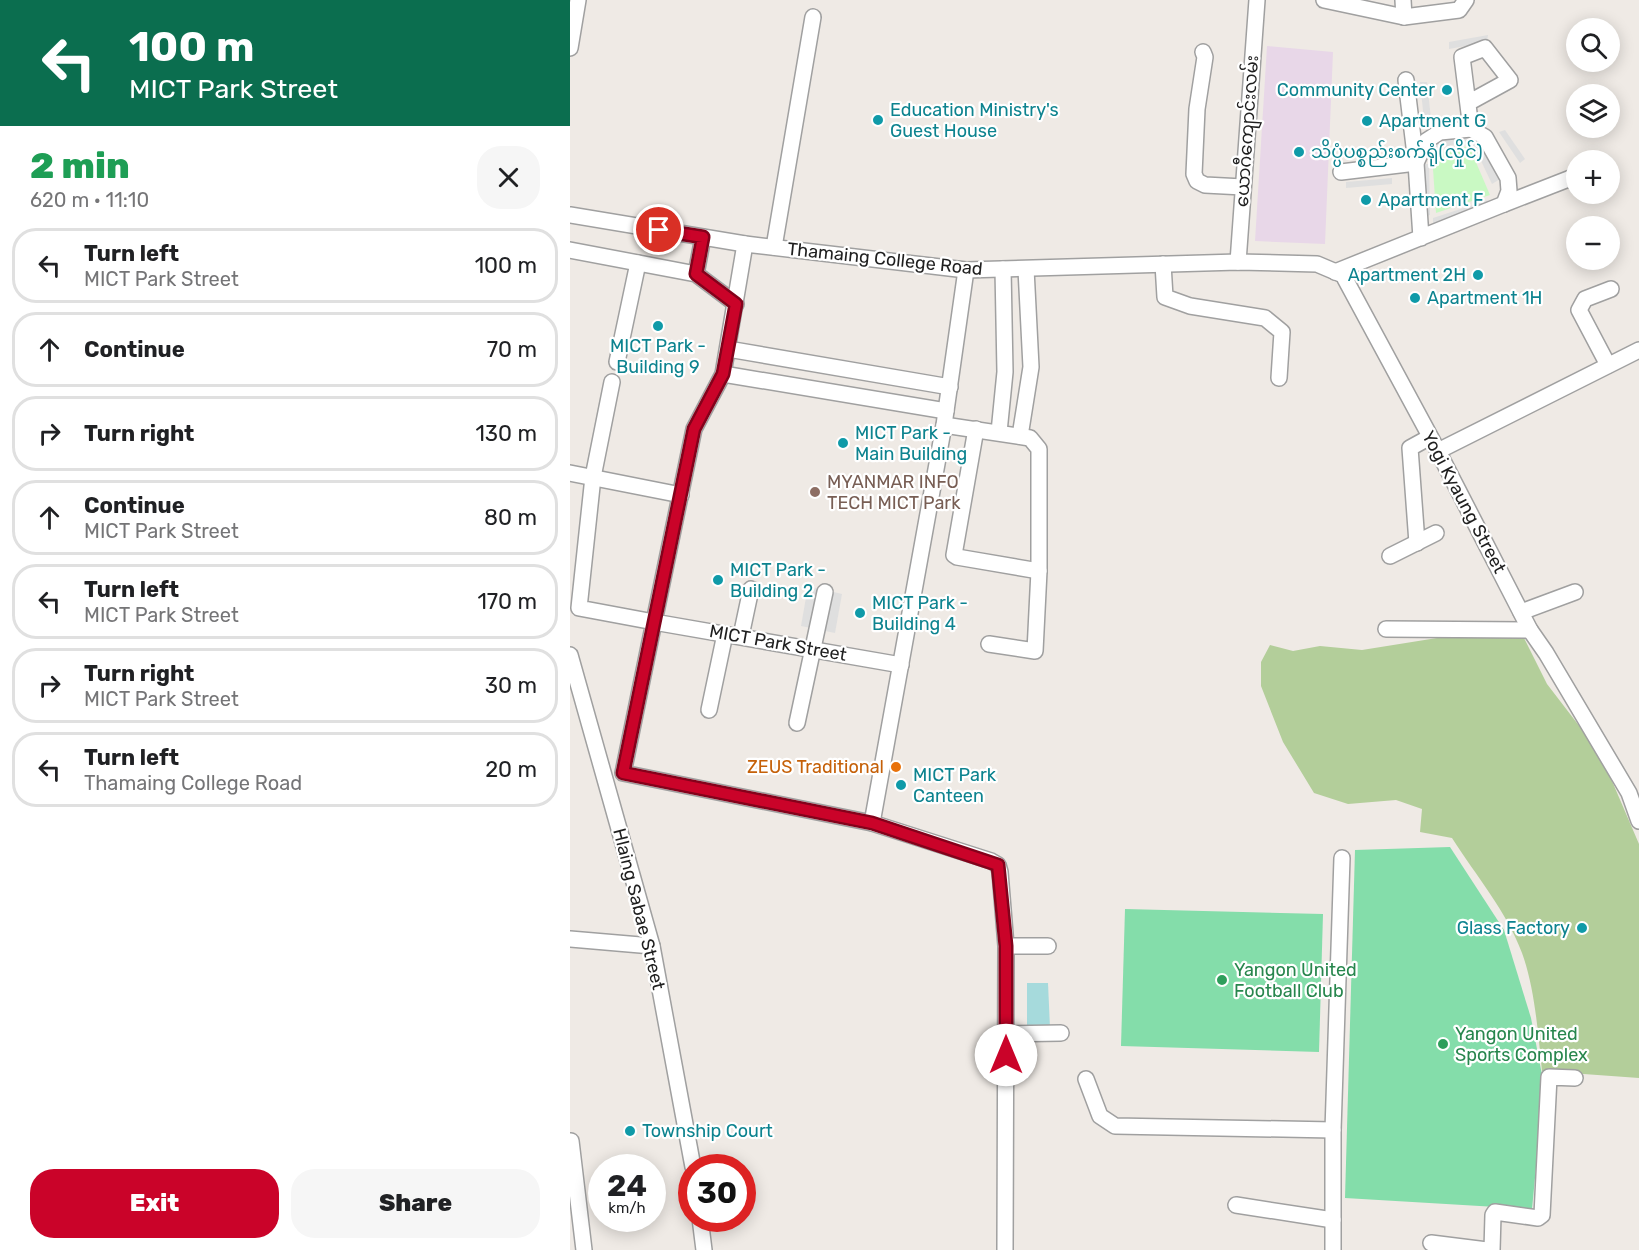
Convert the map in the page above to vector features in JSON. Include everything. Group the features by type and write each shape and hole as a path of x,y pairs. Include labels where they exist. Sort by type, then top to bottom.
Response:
{"street":[{"path":"570,48 578,0"},
{"name":"ယောဂီကျောင်းလမ်း","path":"1238,262 1257,0"},
{"path":"1324,0 1404,17 1459,10 1466,0"},
{"path":"1403,0 1404,17"},
{"path":"774,247 813,17"},
{"path":"1203,52 1205,57 1197,110 1194,174 1197,181 1205,185 1243,188"},
{"path":"1406,80 1416,163 1421,238"},
{"path":"1468,104 1471,129"},
{"path":"1416,163 1426,141 1440,132 1471,129 1485,137 1508,178 1509,191 1504,204"},
{"path":"1341,172 1416,163"},
{"path":"1238,262 1317,264 1335,272 1566,180"},
{"name":"Thamaing College Road","path":"570,215 745,244 966,270 1238,262"},
{"path":"696,274 703,237"},
{"path":"745,244 723,374 694,429 623,773 872,823 998,865 1006,946 1005,1250"},
{"path":"570,252 696,274 736,304"},
{"path":"617,362 638,263"},
{"path":"1162,264 1166,297 1190,306 1265,318 1282,332 1279,378"},
{"path":"1020,436 1031,367 1026,269"},
{"path":"872,823 945,418 966,270"},
{"path":"999,432 1005,372 1004,270"},
{"name":"Yogi Kyaung Street","path":"1335,272 1342,275 1353,292 1530,630 1629,793 1639,821"},
{"path":"1608,365 1579,310 1585,299 1611,289"},
{"path":"728,349 950,387"},
{"path":"1417,543 1410,448 1434,444 1639,350"},
{"path":"1005,372 1029,377"},
{"path":"723,374 945,418 976,429 1030,438 1039,449 1039,571 1035,651 989,644"},
{"name":"MICT Park Street","path":"612,382 593,477 579,608 901,665"},
{"path":"976,429 954,555 1039,571"},
{"path":"570,472 681,495"},
{"path":"1390,556 1436,533"},
{"path":"741,636 751,589"},
{"path":"796,723 825,592"},
{"path":"1521,612 1575,592"},
{"path":"1386,629 1530,630"},
{"path":"709,710 725,634"},
{"name":"Hlaing Sabae Street","path":"570,655 652,946 691,1154"},
{"path":"1333,1250 1333,1130 1342,858"},
{"path":"570,939 652,946"},
{"path":"1006,946 1048,946"},
{"path":"1006,1034 1061,1033"},
{"path":"1492,1250 1495,1212 1538,1218 1542,1215 1549,1077 1575,1077"},
{"path":"1086,1079 1100,1116 1115,1126 1333,1130"},
{"path":"571,1141 584,1250"},
{"path":"1236,1205 1333,1220"},
{"path":"702,1232 704,1250"},
{"path":"1431,1243 1487,1250"}],"shaded area":[{"path":"1488,35 1487,42 1449,49 1449,42"},
{"path":"1267,46 1333,52 1325,244 1255,241"},
{"path":"1420,82 1427,82 1431,119 1424,120"},
{"path":"1505,130 1525,159 1520,163 1499,132"},
{"path":"1466,134 1467,141 1433,150 1432,142"},
{"path":"1479,140 1500,179 1492,184 1473,144"},
{"path":"1420,164 1429,164 1430,215 1423,217"},
{"path":"1392,178 1392,184 1346,188 1346,182"},
{"path":"1488,200 1489,207 1433,227 1433,218"},
{"path":"808,586 842,594 835,633 801,626"}],"green space":[{"path":"1469,146 1490,195 1436,213 1432,154"},
{"path":"1437,638 1524,638 1547,684 1600,753 1639,844 1639,1078 1542,1071 1533,996 1522,953 1508,922 1452,838 1420,832 1422,809 1396,800 1348,804 1314,793 1283,742 1261,686 1261,662 1270,645 1293,651 1320,646 1362,650"},
{"name":"Yangon United Sports Complex","path":"1450,847 1504,930 1531,1018 1544,1085 1532,1209 1345,1198 1355,850"},
{"name":"Yangon United Football Club","path":"1125,909 1323,914 1319,1052 1121,1046"}],"water":[{"path":"1027,983 1048,983 1050,1028 1027,1028"}],"place":[{"name":"Community Center","path":"1447,90"},
{"name":"Education Ministry's Guest House","path":"878,120"},
{"name":"Apartment G","path":"1367,121"},
{"name":"သိပ္ပံပစ္စည်းစက်ရုံ(လှိုင်)","path":"1299,152"},
{"name":"Apartment F","path":"1366,200"},
{"name":"Apartment 2H","path":"1478,275"},
{"name":"Apartment 1H","path":"1415,298"},
{"name":"MICT Park - Building 9","path":"658,326"},
{"name":"MICT Park - Main Building","path":"843,443"},
{"name":"MYANMAR INFO TECH MICT Park","path":"815,492"},
{"name":"MICT Park - Building 2","path":"718,580"},
{"name":"MICT Park - Building 4","path":"860,613"},
{"name":"ZEUS Traditional","path":"896,767"},
{"name":"MICT Park Canteen","path":"901,785"},
{"name":"Glass Factory","path":"1582,928"},
{"name":"Yangon United Football Club","path":"1222,980"},
{"name":"Yangon United Sports Complex","path":"1443,1044"},
{"name":"Township Court","path":"630,1131"}],"route":[{"path":"659,230 703,237 696,274 736,304 723,374 694,429 623,773 872,823 998,865 1006,946 1006,1055"}]}
